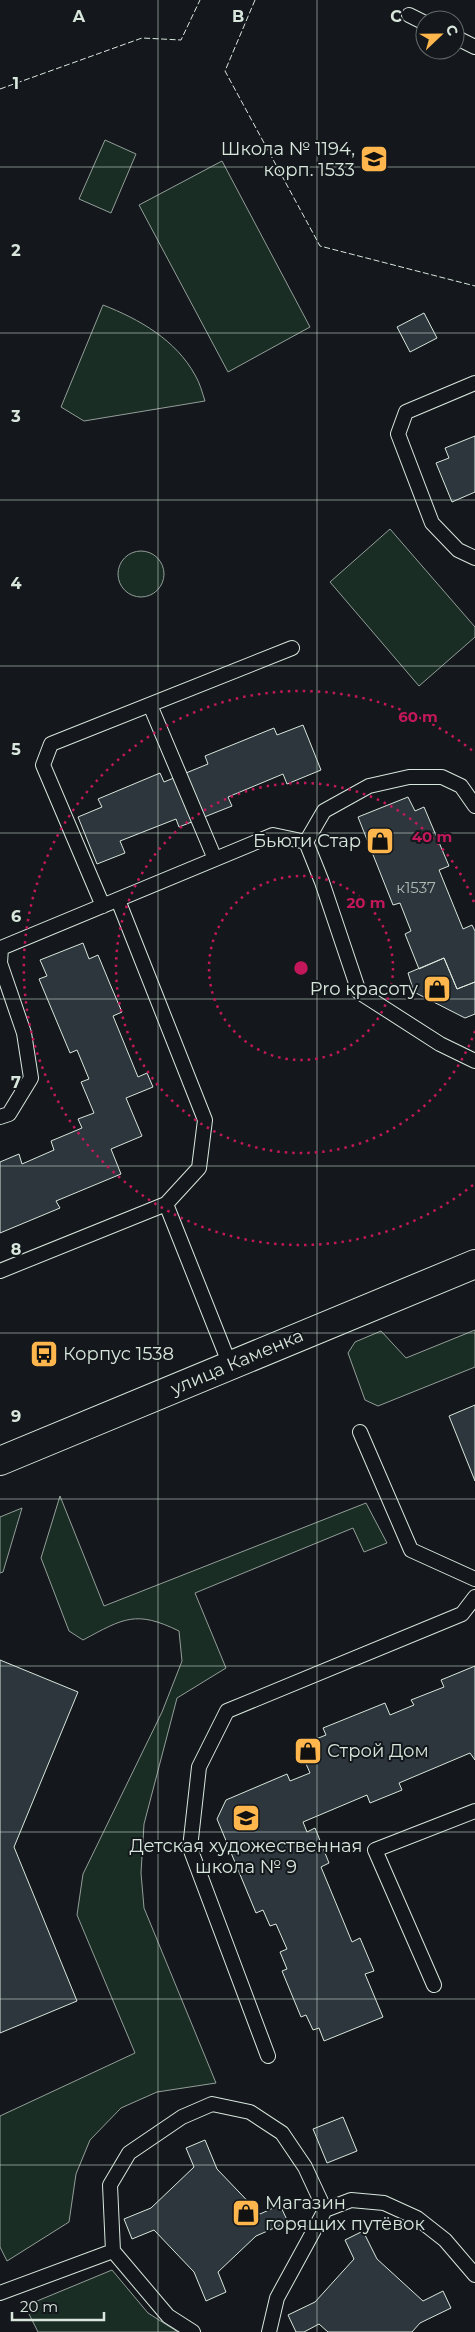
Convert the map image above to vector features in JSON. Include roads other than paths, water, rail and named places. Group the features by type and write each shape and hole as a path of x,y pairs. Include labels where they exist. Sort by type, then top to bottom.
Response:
{"main road":[{"name":"улица Каменка","path":"0,1461 475,1264"}],"lane":[{"path":"409,15 415,18"},
{"path":"475,383 406,412 398,434 432,523 458,550 475,558"},
{"path":"103,906 43,765 51,744 292,648"},
{"path":"150,705 215,859"},
{"path":"306,842 324,812 369,786 409,777 442,777 461,786 475,806"},
{"path":"0,1117 9,1114 30,1078 24,1033 0,963 1,948 273,835 306,842"},
{"path":"306,842 322,882 360,992 440,1044 475,1060"},
{"path":"0,1271 166,1204 199,1168 206,1120 118,900"},
{"path":"166,1204 230,1365"},
{"path":"360,1432 411,1550 475,1579"},
{"path":"268,2056 190,1848 199,1767 226,1711 462,1614 475,1598"},
{"path":"434,1985 374,1850 475,1811"},
{"path":"193,2332 168,2316 113,2251 110,2185 130,2153 182,2117 212,2104 250,2112 282,2133 305,2167 325,2210"},
{"path":"269,2332 277,2298 325,2210 351,2200 384,2203 417,2218 445,2240 475,2275"},
{"path":"0,2293 113,2251"}],"place":[{"name":"Школа № 1194, корп. 1533","path":"374,159"},
{"name":"Бьюти Стар","path":"380,841"},
{"name":"Pro красоту","path":"437,989"},
{"name":"Корпус 1538","path":"44,1354"},
{"name":"Строй Дом","path":"308,1751"},
{"name":"Детская художественная школа № 9","path":"246,1818"},
{"name":"Магазин горящих путёвок","path":"246,2213"}]}
